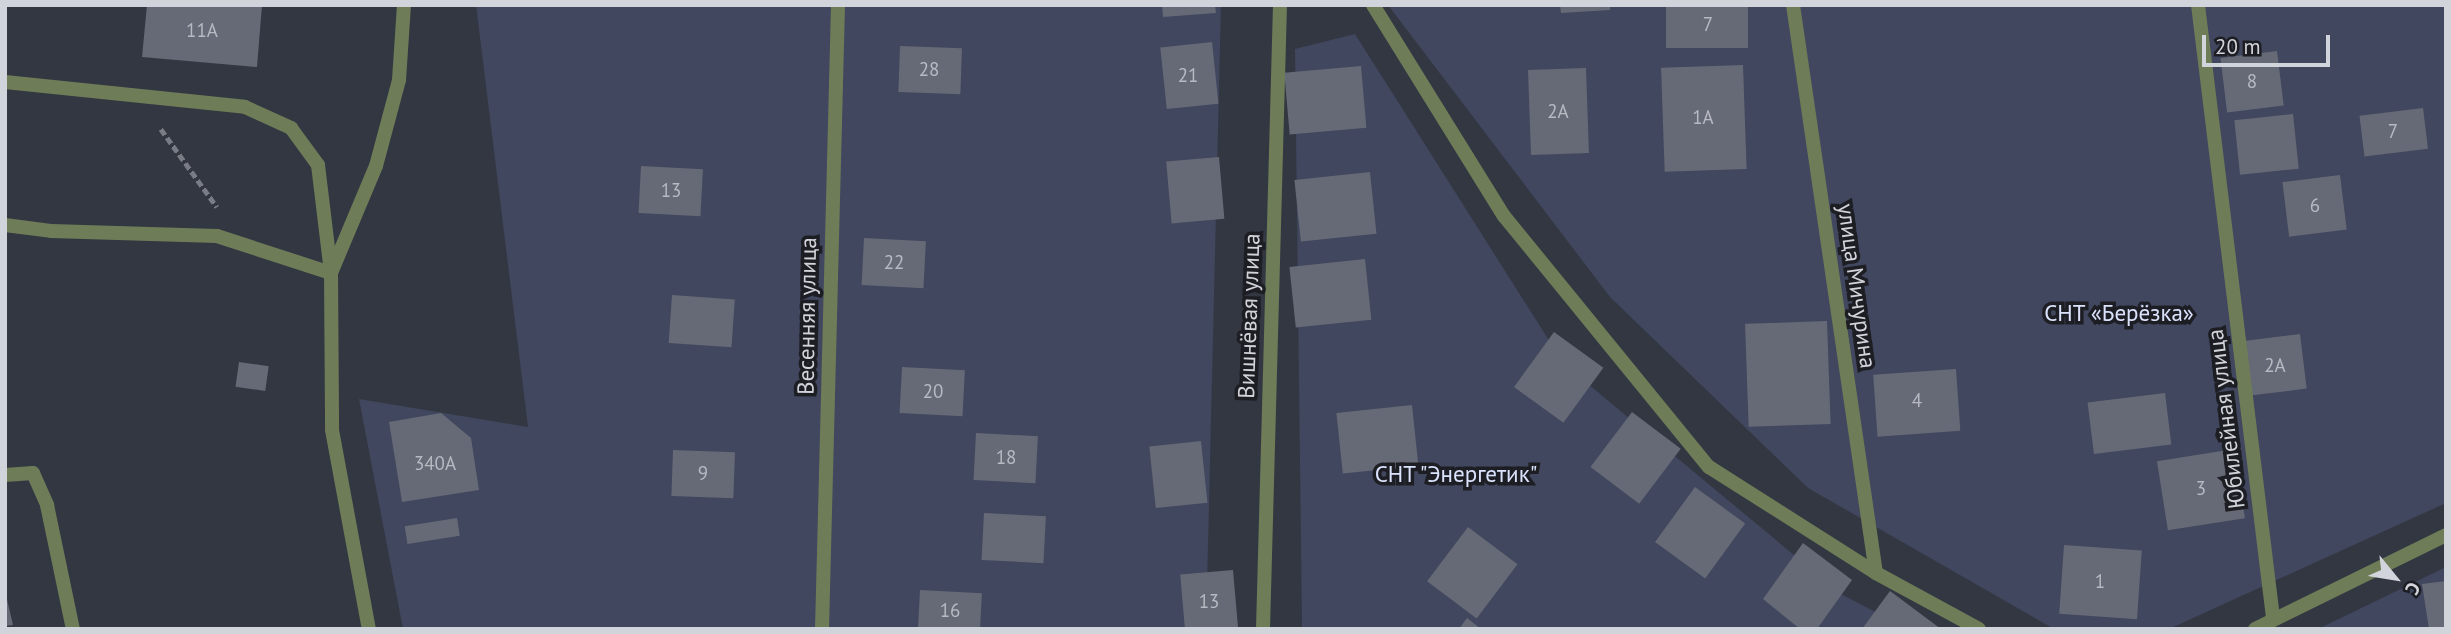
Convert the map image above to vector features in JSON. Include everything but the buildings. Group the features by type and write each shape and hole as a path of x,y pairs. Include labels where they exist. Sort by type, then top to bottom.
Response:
{"street":[{"path":"331,273 376,166 399,80 404,5"},
{"name":"Весенняя улица","path":"822,629 838,5"},
{"name":"Вишнёвая улица","path":"1263,629 1280,5"},
{"path":"1373,5 1504,216 1709,467 1876,573 1979,629"},
{"name":"улица Мичурина","path":"1793,5 1876,573"},
{"name":"Юбилейная улица","path":"2198,5 2273,618"},
{"path":"5,82 245,107 291,128 318,165 331,273 331,430 369,629"},
{"path":"5,225 51,231 217,236 331,273"},
{"path":"5,475 33,473 47,505 73,629"},
{"path":"2255,629 2446,535"}],"path":[{"path":"139,98 244,245"}],"green space":[{"path":"476,5 1221,5 1206,629 403,629 359,399 528,427"},
{"name":"СНТ «Берёзка»","path":"1388,5 2446,5 2446,503 2169,629 2054,629 1808,488 1610,297"},
{"name":"СНТ \"Энергетик\"","path":"1355,34 1564,364 1841,594 1908,629 1302,629 1295,49"},
{"path":"2446,567 2446,629 2318,629"}]}
